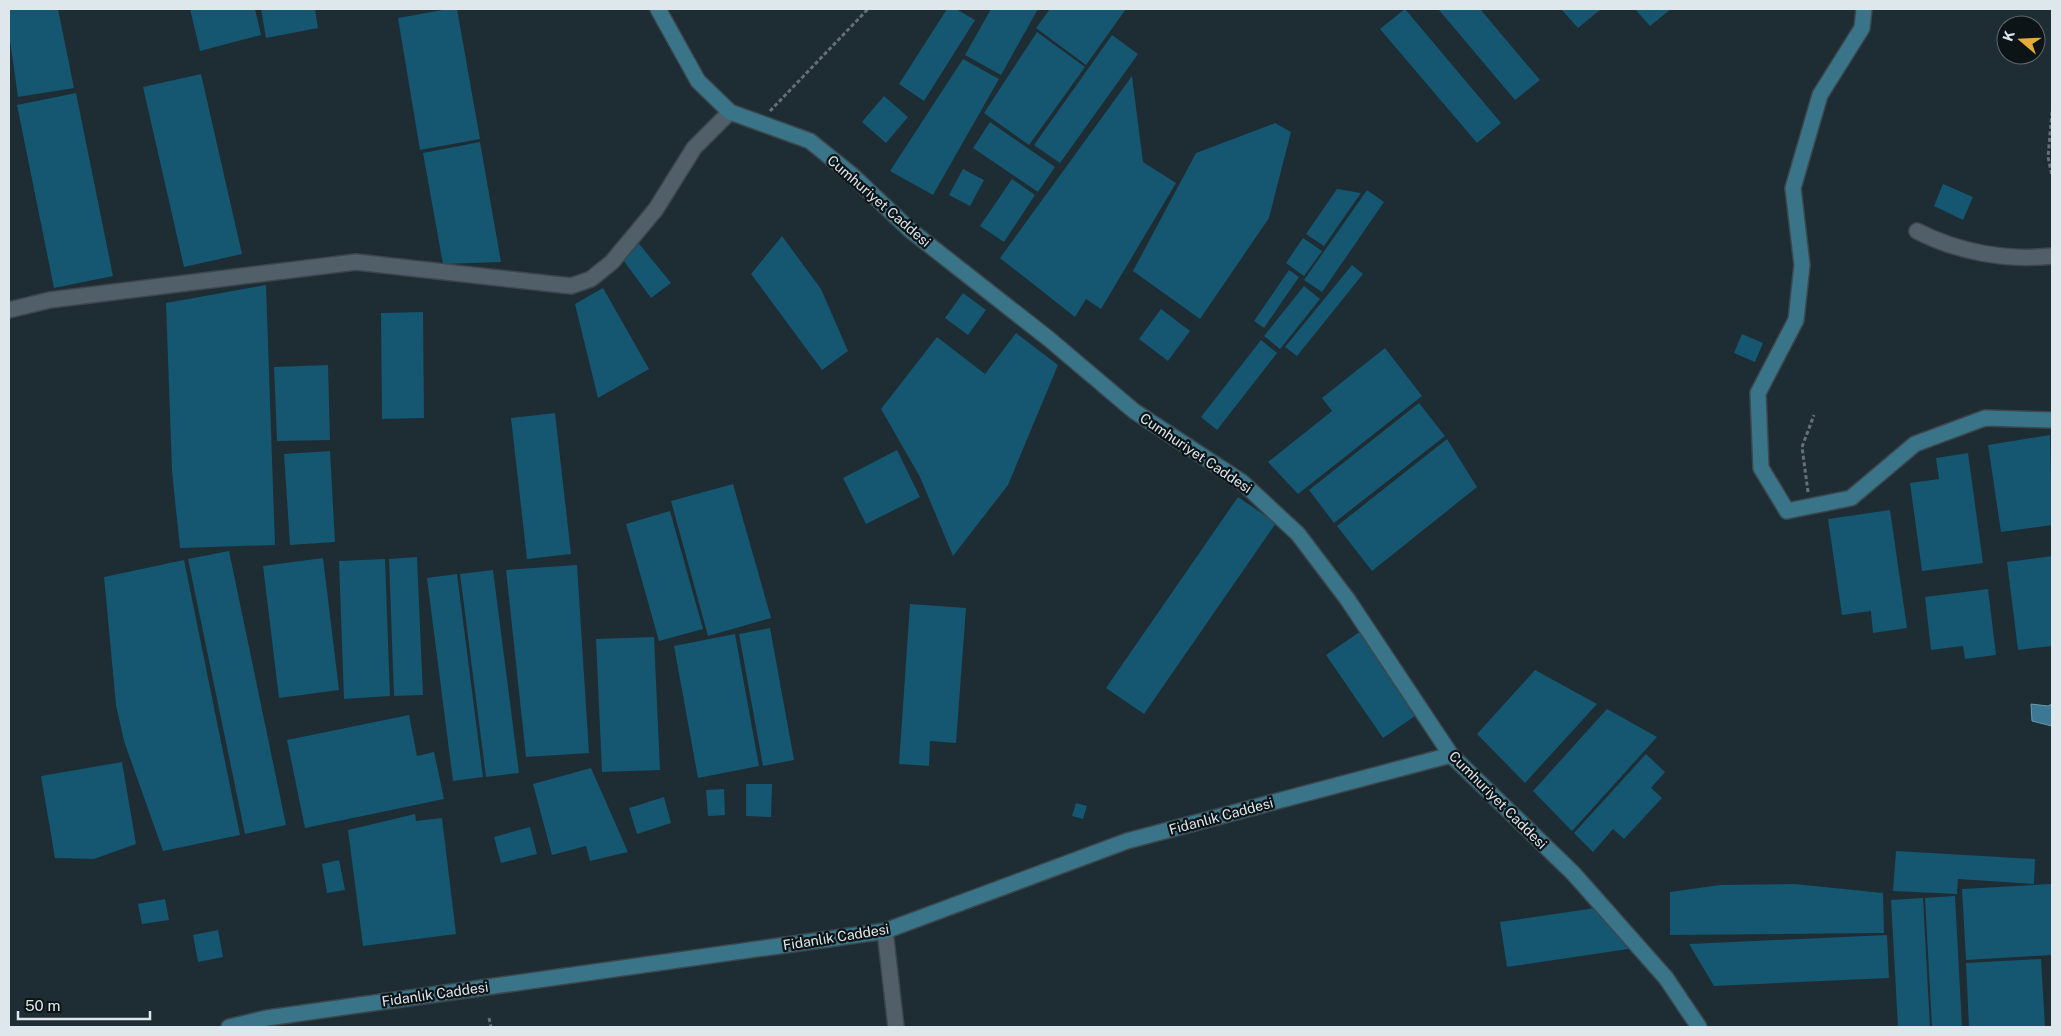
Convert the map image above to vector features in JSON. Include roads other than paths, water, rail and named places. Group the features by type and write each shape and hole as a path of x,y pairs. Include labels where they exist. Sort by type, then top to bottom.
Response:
{"street":[{"name":"Cumhuriyet Caddesi","path":"658,9 698,81 730,112 810,141 852,175 910,230 1049,339 1134,411 1249,489 1298,534 1332,578 1451,755 1573,873 1666,978 1699,1027"},
{"path":"1864,9 1862,28 1820,95 1793,188 1802,265 1796,320 1758,393 1761,468 1787,511 1851,498 1915,444 1985,418 2052,420"},
{"path":"9,310 50,300 356,262 571,286 591,279 612,262 656,209 694,148 730,112"},
{"path":"1917,231 1944,245 1994,255 2052,256"},
{"name":"Fidanlık Caddesi","path":"229,1027 286,1015 885,931 1127,842 1451,755"},
{"path":"885,931 896,1027"}],"water":[{"path":"2031,704 2048,706 2052,704 2052,726 2032,721"}]}
